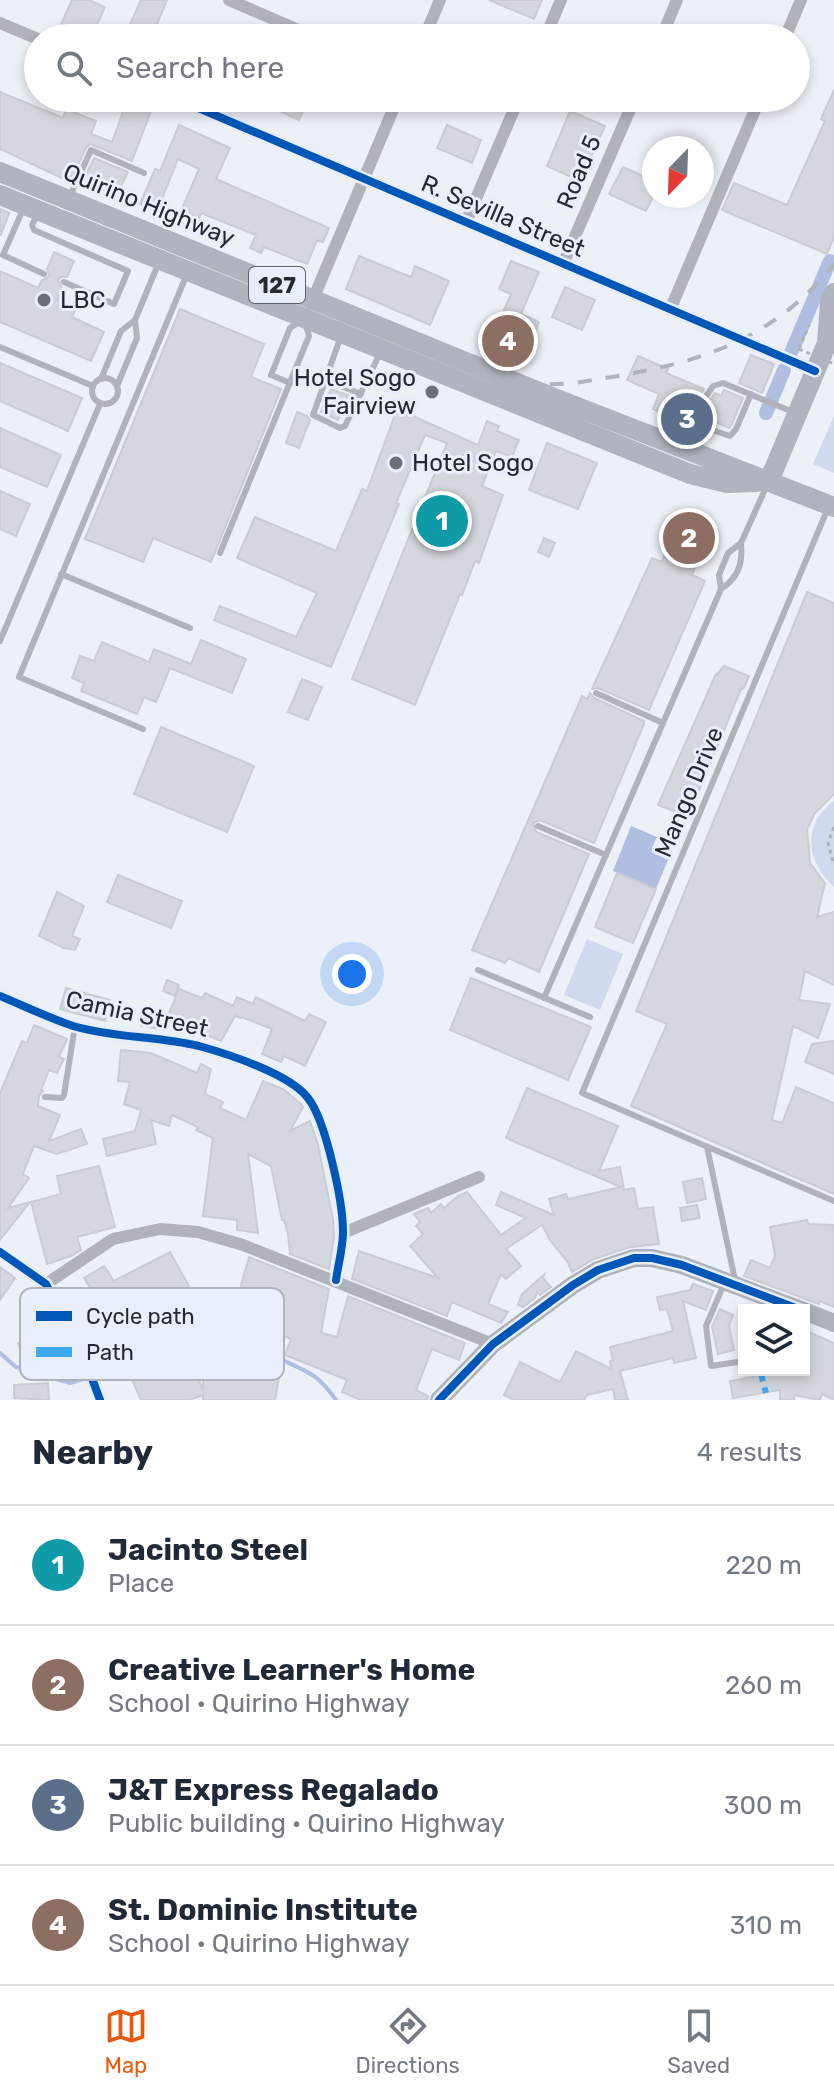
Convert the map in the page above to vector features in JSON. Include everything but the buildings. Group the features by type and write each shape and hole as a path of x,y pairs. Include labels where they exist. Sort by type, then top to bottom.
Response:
{"main road":[{"name":"Quirino Highway","path":"0,172 168,240 309,309 342,333 690,474 727,483 769,481"},
{"name":"Quirino Highway","path":"0,195 188,271 309,309 832,506"},
{"path":"769,481 797,414 824,368 830,340 830,302 834,293"}],"street":[{"path":"229,0 285,24"},
{"path":"430,24 440,0"},
{"path":"551,24 561,0"},
{"path":"667,24 677,0"},
{"path":"791,24 801,0"},
{"path":"0,23 24,33"},
{"name":"R. Sevilla Street","path":"208,112 670,310 824,368"},
{"path":"309,309 392,112"},
{"path":"466,222 513,112"},
{"name":"Road 5","path":"563,264 629,112"},
{"path":"670,310 754,112"},
{"name":"Camia Street","path":"0,996 75,1026 197,1046 284,1079 297,1087 309,1098 321,1125 337,1191 343,1233 336,1280"},
{"path":"343,1233 479,1177"},
{"path":"46,1284 113,1239 160,1229 198,1232 336,1280 493,1344"},
{"path":"0,1252 48,1288"},
{"path":"439,1400 493,1344 573,1285 613,1263 652,1258 784,1304"},
{"path":"810,1314 834,1323"}],"lane":[{"path":"68,200 91,150 144,173"},
{"path":"41,188 3,255 44,274"},
{"path":"41,188 32,208 34,230 128,271 114,304 64,282"},
{"path":"117,386 137,338 135,320 168,240"},
{"path":"143,729 19,677 188,271"},
{"path":"290,383 271,375 290,328 309,309"},
{"path":"220,553 309,336 309,309"},
{"path":"100,404 93,396 93,386 101,379 121,331 135,320"},
{"path":"342,333 314,417 340,428 345,426 381,349"},
{"path":"0,347 93,386"},
{"path":"100,404 115,401 119,391 108,378 101,379"},
{"path":"326,380 361,394"},
{"path":"703,401 708,391 718,384 729,384 797,414"},
{"path":"694,424 730,436 751,394"},
{"path":"0,641 100,404"},
{"path":"683,449 698,415"},
{"path":"544,998 721,589 719,575 728,553 741,543 769,481"},
{"name":"Mango Drive","path":"707,1147 582,1093 832,506"},
{"path":"721,589 733,581 740,567 743,559 741,543"},
{"path":"61,574 190,628"},
{"path":"596,693 663,723"},
{"path":"538,826 606,855"},
{"path":"478,970 590,1017"},
{"path":"45,1097 62,1098 64,1095 75,1026"},
{"path":"707,1147 834,1201"},
{"path":"707,1147 730,1283 706,1326 711,1366 738,1362"}],"path":[{"path":"809,325 799,349 824,368"},
{"path":"834,827 828,843 834,865"}],"shaded area":[{"path":"834,416 834,473 813,464"},
{"path":"834,801 834,887 818,866 811,843 816,821"},
{"path":"631,826 657,837 652,848 670,855 656,889 613,871"},
{"path":"587,939 623,954 600,1010 564,995"}],"waterway":[{"path":"790,355 830,261"},
{"path":"766,413 784,370"},
{"path":"0,1353 20,1368"},
{"path":"284,1360 315,1377 336,1400"},
{"path":"60,1380 70,1383 80,1380"}],"railway":[{"path":"0,180 445,361 544,384 573,383 645,371 735,343 787,311 834,264"}],"marked path":[{"path":"762,1376 766,1393"}],"cycle path":[{"path":"208,112 815,371"},
{"path":"0,996 73,1026 211,1050 258,1066 299,1089 315,1109 337,1182 343,1232 336,1280"},
{"path":"0,1252 48,1288"},
{"path":"439,1400 493,1344 573,1285 598,1270 634,1258 652,1258 682,1265 785,1304"},
{"path":"93,1380 100,1400"}],"place":[{"name":"LBC","path":"44,300"},
{"name":"St. Dominic Institute","path":"508,341"},
{"name":"Hotel Sogo Fairview","path":"432,392"},
{"name":"J&T Express Regalado","path":"687,419"},
{"name":"Hotel Sogo","path":"396,463"},
{"name":"Jacinto Steel","path":"442,521"},
{"name":"Creative Learner's Home","path":"689,538"}]}
